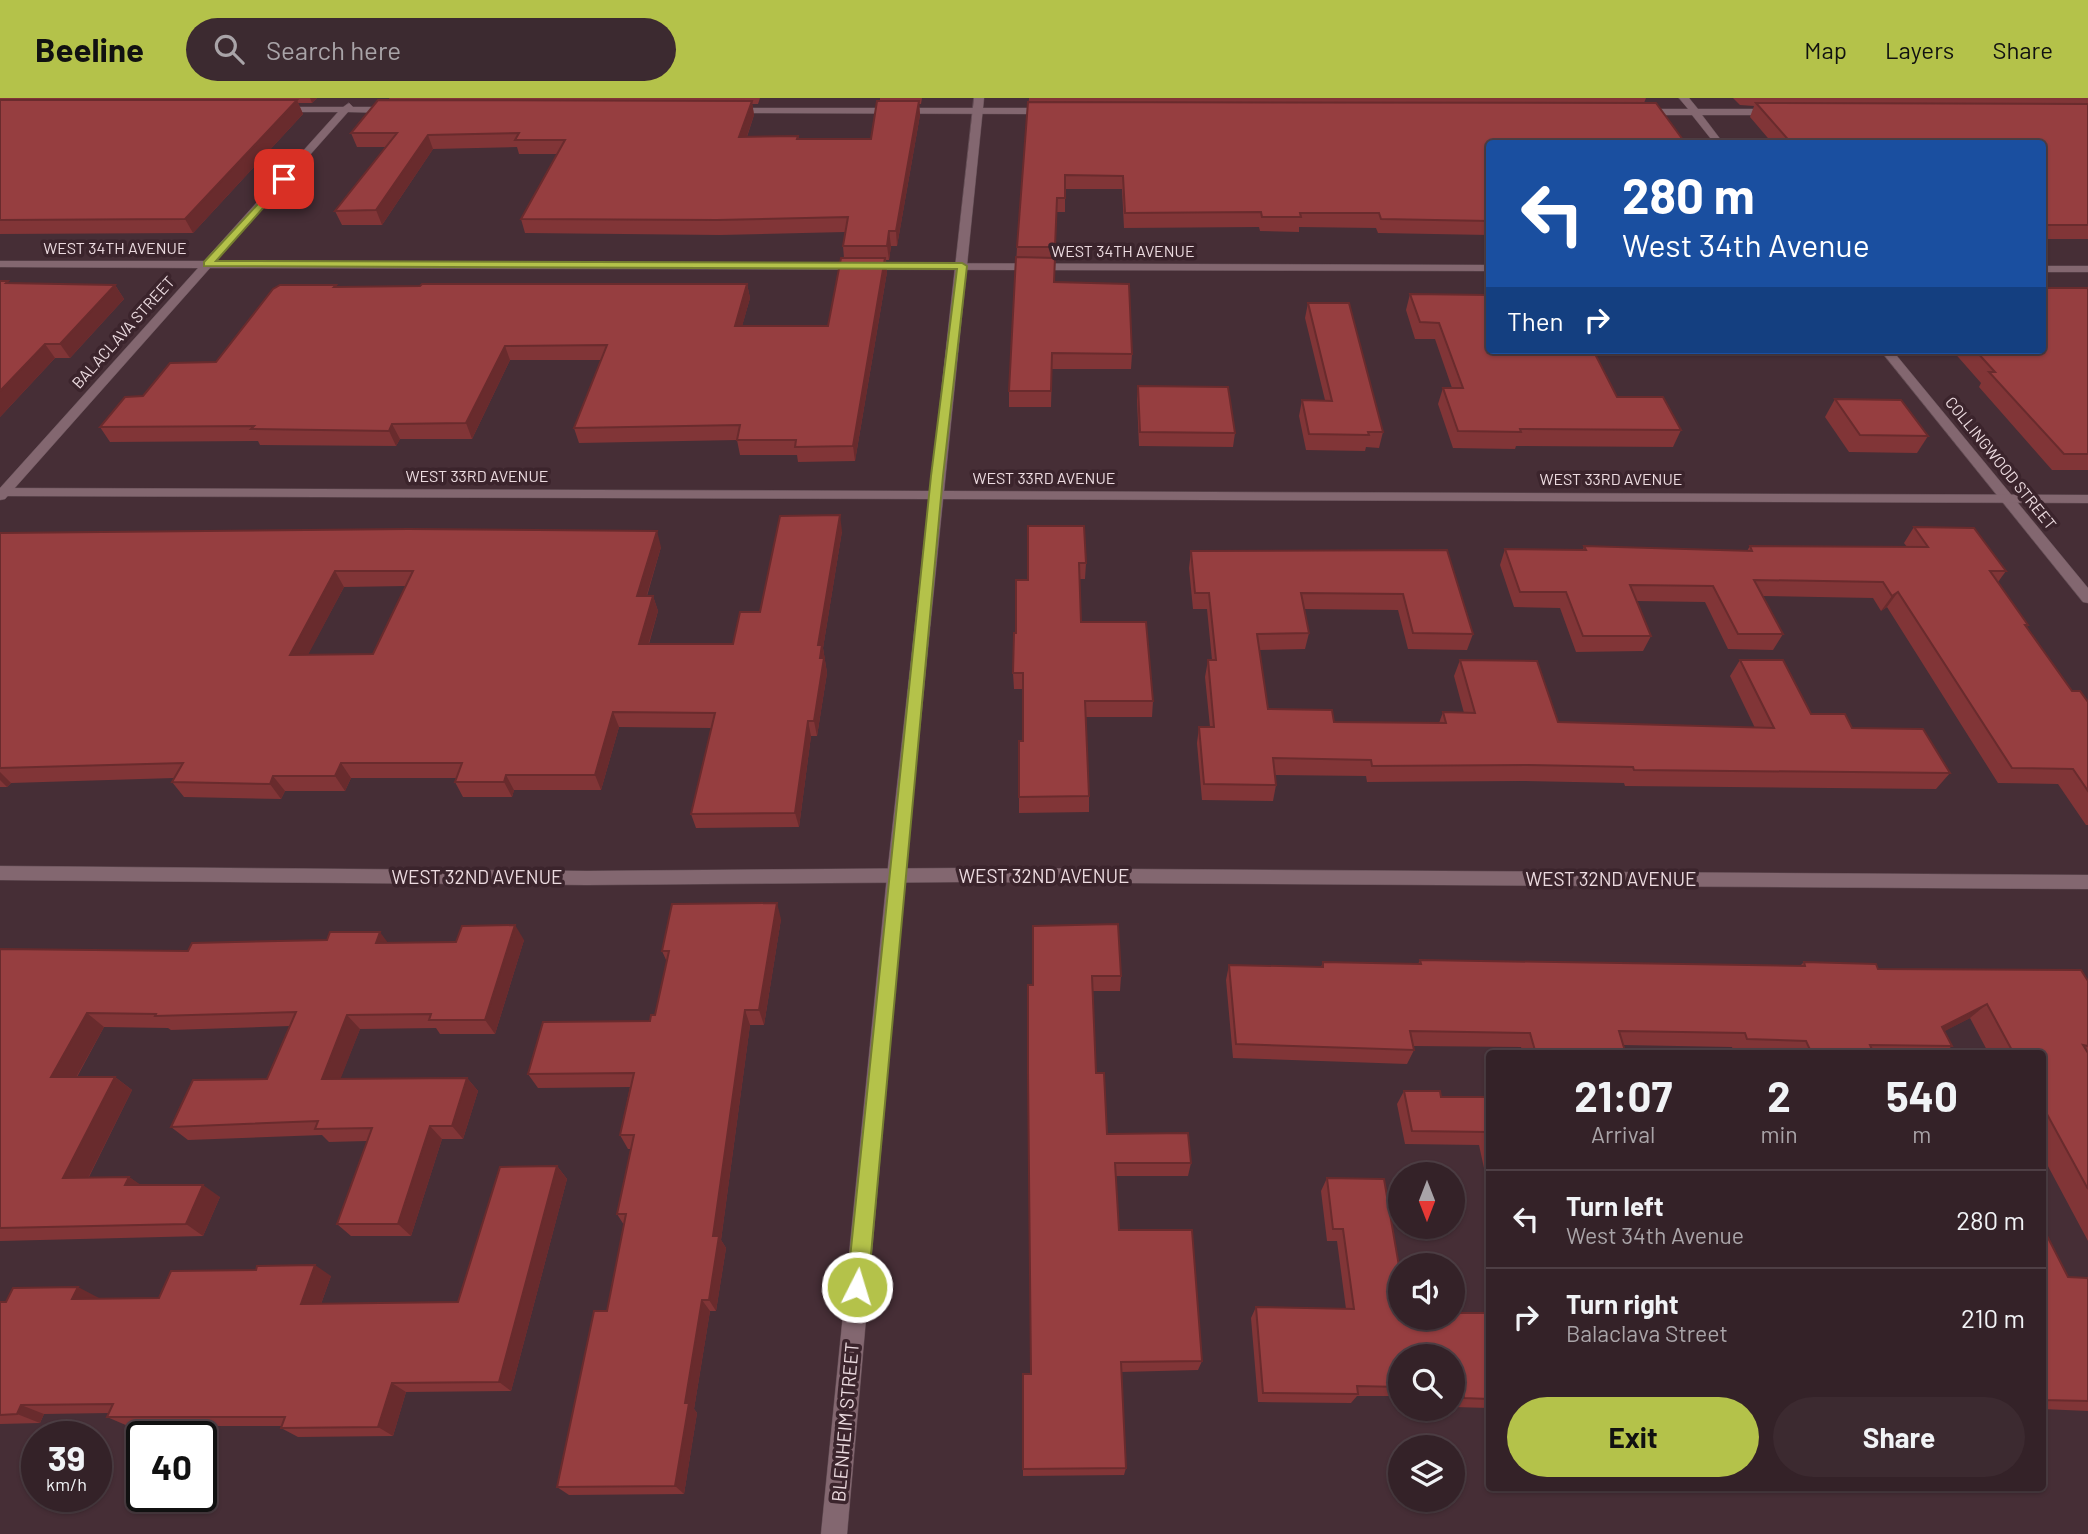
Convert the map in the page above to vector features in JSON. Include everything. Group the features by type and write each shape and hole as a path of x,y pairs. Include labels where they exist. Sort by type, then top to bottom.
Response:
{"street":[{"name":"BALACLAVA STREET","path":"1,493 356,98"},
{"path":"1684,98 1717,140"},
{"path":"718,110 979,104 1063,111"},
{"name":"BLENHEIM STREET","path":"834,1534 896,876 979,104"},
{"path":"264,109 404,110"},
{"path":"1632,112 1790,112"},
{"name":"WEST 34TH AVENUE","path":"0,264 1486,268"},
{"path":"2046,269 2088,270"},
{"name":"COLLINGWOOD STREET","path":"1889,354 2088,598"},
{"name":"WEST 33RD AVENUE","path":"1,493 2088,499"},
{"name":"WEST 32ND AVENUE","path":"0,873 587,878 896,876 2088,882"}],"building":[{"path":"0,100 297,100 185,219 0,220"},
{"path":"378,100 752,101 739,137 798,136 797,139 871,139 877,101 919,101 896,231 889,231 887,246 843,246 848,217 717,220 521,219 565,140 515,140 519,133 428,135 376,210 335,211 397,133 351,133"},
{"path":"1028,102 1656,103 1683,140 1486,140 1486,221 1381,219 1379,213 1300,213 1301,217 1262,217 1261,212 1125,213 1123,176 1065,175 1065,198 1057,198 1055,247 1017,247"},
{"path":"1756,103 2088,104 2088,225 2046,225 2046,140 1788,140"},
{"path":"1016,257 1055,258 1054,282 1129,284 1132,354 1052,353 1051,391 1009,391"},
{"path":"841,258 885,258 853,446 795,447 796,440 737,440 740,425 574,428 607,345 505,346 466,423 392,424 389,431 251,429 254,426 100,427 125,397 143,396 170,363 216,362 273,289 280,285 336,285 334,287 422,284 747,284 735,326 828,326"},
{"path":"0,281 115,285 60,344 45,344 0,391"},
{"path":"2046,288 2088,288 2088,454 2064,454 1989,372 1995,372 1979,354 2046,354"},
{"path":"1410,294 1486,295 1486,354 1595,354 1617,397 1663,397 1681,430 1458,431 1443,388 1463,388 1439,323 1420,322"},
{"path":"1308,303 1349,303 1383,432 1368,432 1369,435 1309,434 1302,400 1332,401"},
{"path":"1138,386 1228,387 1235,433 1140,432"},
{"path":"1835,399 1901,400 1928,436 1860,435"},
{"path":"840,515 818,645 822,645 820,658 824,658 814,721 808,721 795,813 691,814 715,713 613,712 595,775 506,775 504,782 455,782 462,763 341,763 335,776 273,776 270,784 172,782 183,763 0,768 0,533 408,529 657,531 637,596 653,596 639,644 733,644 740,612 760,612 780,516","holes":["335,571 413,571 373,654 290,655"]},
{"path":"1028,526 1084,526 1086,563 1079,563 1081,622 1146,622 1153,701 1085,701 1089,796 1019,797 1019,741 1023,741 1023,673 1013,673 1014,633 1016,580 1028,580"},
{"path":"1914,527 1974,528 2006,571 1990,571 2072,691 2080,691 2088,702 2088,791 2073,769 2012,768 1898,592 1892,596 1883,582 1754,580 1783,634 1738,634 1713,586 1630,585 1651,636 1583,636 1566,592 1520,592 1505,549 1586,550 1584,546 1752,551 1750,546 1928,547"},
{"path":"1447,550 1473,634 1413,633 1403,594 1301,593 1309,633 1257,634 1268,709 1332,710 1334,722 1446,723 1443,712 1475,713 1460,660 1537,661 1558,722 1774,728 1740,660 1783,660 1811,714 1845,714 1852,728 1923,729 1950,773 1634,770 1633,767 1528,765 1372,766 1371,760 1273,758 1276,785 1204,784 1199,727 1214,727 1208,660 1216,660 1209,593 1195,593 1191,551"},
{"path":"777,903 759,1010 745,1010 713,1236 719,1236 709,1300 702,1300 675,1486 557,1487 594,1311 607,1311 626,1214 617,1214 634,1135 620,1135 634,1073 528,1074 543,1022 650,1021 651,1015 655,1015 669,951 662,951 672,904"},
{"path":"1118,924 1121,976 1092,976 1096,1073 1104,1073 1107,1134 1188,1133 1191,1163 1115,1163 1119,1230 1192,1230 1202,1361 1121,1362 1126,1468 1023,1469 1023,1374 1031,1374 1028,985 1033,985 1033,926"},
{"path":"515,925 485,1020 429,1020 431,1014 347,1015 322,1079 467,1078 452,1126 430,1126 398,1224 337,1224 372,1128 315,1129 318,1121 171,1127 193,1080 267,1079 296,1012 155,1016 156,1014 87,1013 51,1077 115,1077 63,1178 129,1177 125,1185 203,1185 186,1224 0,1228 0,949 188,951 192,943 327,940 330,932 380,932 376,943 456,942 462,926"},
{"path":"1420,960 1805,966 1804,962 1876,964 1878,969 2081,970 2088,981 2088,1046 2083,1045 2088,1053 2088,1189 2046,1112 2046,1050 2012,1050 1987,1004 1942,1027 1952,1046 1870,1045 1872,1050 1810,1050 1806,1041 1747,1039 1745,1033 1619,1031 1625,1050 1535,1050 1530,1033 1410,1031 1414,1050 1236,1044 1229,965 1323,967 1323,962 1421,964"},
{"path":"1404,1091 1440,1091 1441,1097 1486,1097 1486,1132 1412,1131"},
{"path":"557,1166 499,1382 392,1383 378,1427 281,1428 285,1417 107,1417 113,1404 21,1405 17,1414 0,1415 0,1302 6,1302 13,1288 78,1287 72,1299 159,1298 171,1271 256,1270 257,1266 315,1265 301,1304 458,1302 500,1167"},
{"path":"1327,1178 1384,1179 1388,1202 1388,1239 1394,1239 1397,1253 1388,1253 1388,1330 1465,1330 1465,1313 1486,1313 1486,1399 1465,1398 1465,1344 1388,1344 1388,1387 1357,1386 1358,1394 1263,1393 1256,1307 1354,1309 1343,1229 1333,1229"},
{"path":"2046,1234 2068,1277 2088,1278 2088,1401 2046,1400"}],"route":[{"path":"284,179 208,264 962,266 937,476 857,1287"}]}
